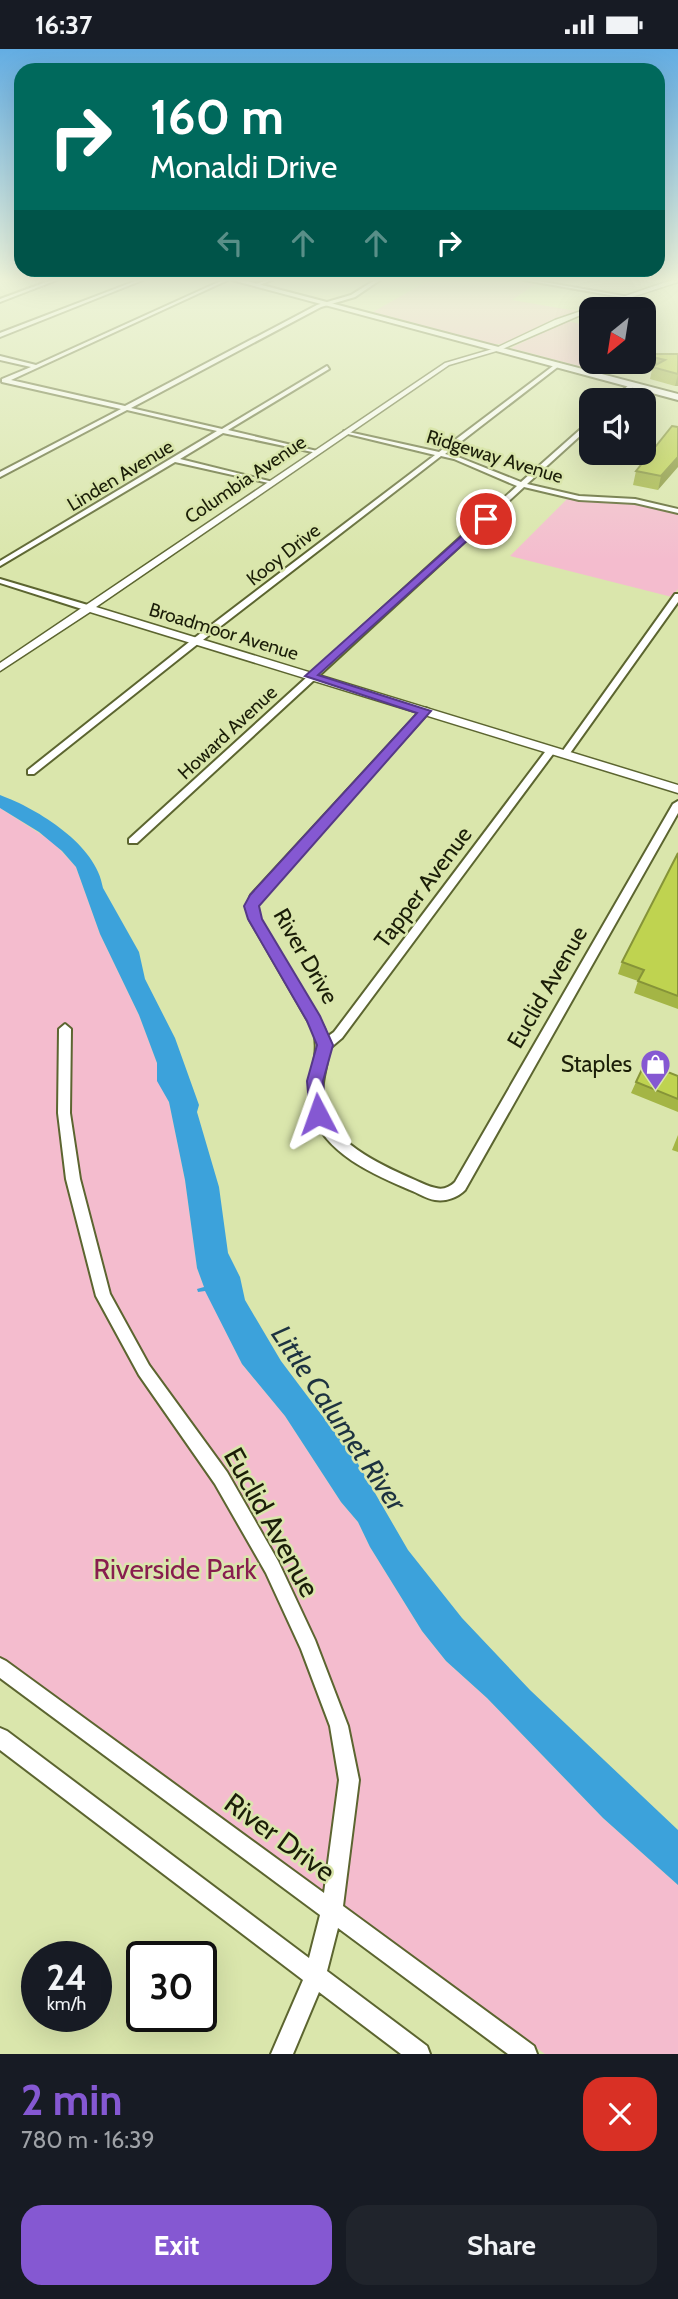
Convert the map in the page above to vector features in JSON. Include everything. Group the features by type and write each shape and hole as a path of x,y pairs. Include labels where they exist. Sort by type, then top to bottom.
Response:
{"main road":[{"path":"589,374 678,397"}],"street":[{"path":"2,381 18,374"},
{"path":"0,475 193,374"},
{"name":"Linden Avenue","path":"0,564 318,374"},
{"name":"Columbia Avenue","path":"0,668 433,374"},
{"name":"Kooy Drive","path":"31,772 196,641 545,374"},
{"path":"2,381 315,452"},
{"path":"629,388 632,385"},
{"name":"Ridgeway Avenue","path":"346,432 481,466 509,480 579,498 630,501 678,511"},
{"name":"Howard Avenue","path":"133,841 579,432"},
{"path":"176,460 271,483"},
{"name":"Broadmoor Avenue","path":"0,581 678,789"},
{"path":"565,754 678,596"},
{"name":"River Drive","path":"325,1045 315,1020 255,919 251,906 255,898 425,711"},
{"name":"Tapper Avenue","path":"325,1045 338,1035 551,750"},
{"name":"Euclid Avenue","path":"325,1045 315,1081 315,1099 318,1114 343,1148 437,1195 454,1192 678,804"},
{"name":"Euclid Avenue","path":"65,1029 64,1113 74,1179 103,1296 145,1370 221,1478 272,1567 309,1646 339,1726 349,1780 332,1909 315,1976 282,2054"},
{"name":"River Drive","path":"0,1667 526,2054"},
{"path":"0,1738 419,2054"}],"green space":[{"path":"569,497 625,501 678,512 678,589 672,597 510,556"},
{"name":"Riverside Park","path":"0,808 53,842 76,867 100,934 139,1015 157,1063 161,1087 169,1102 185,1180 197,1268 204,1287 198,1292 205,1290 242,1364 285,1416 341,1502 358,1522 370,1547 422,1631 446,1661 487,1698 603,1818 678,1885 678,2054 545,2054 0,1657"}],"water":[{"path":"0,795 48,819 78,843 90,857 103,888 139,952 145,979 175,1038 199,1105 197,1112 219,1187 228,1253 240,1277 245,1300 281,1361 357,1462 408,1550 462,1618 530,1690 678,1830 678,1885 603,1818 487,1698 446,1661 422,1631 370,1547 358,1522 341,1502 285,1416 242,1364 205,1291 198,1292 197,1289 204,1287 197,1268 185,1180 169,1102 157,1081 157,1063 139,1015 100,934 76,867 39,832 0,808"}],"building":[{"path":"672,426 678,427 678,457 661,476 636,471 641,465 656,465 656,446"},
{"path":"678,853 678,996 638,981 644,970 622,962"},
{"path":"645,1063 678,1076 678,1099 636,1082"}],"place":[{"name":"Staples","path":"655,1091"}],"route":[{"path":"318,1114 315,1081 325,1045 315,1020 255,919 251,906 255,898 425,711 311,676 486,519"}],"water label":[{"name":"Little Calumet River","path":"339,1418"}]}
